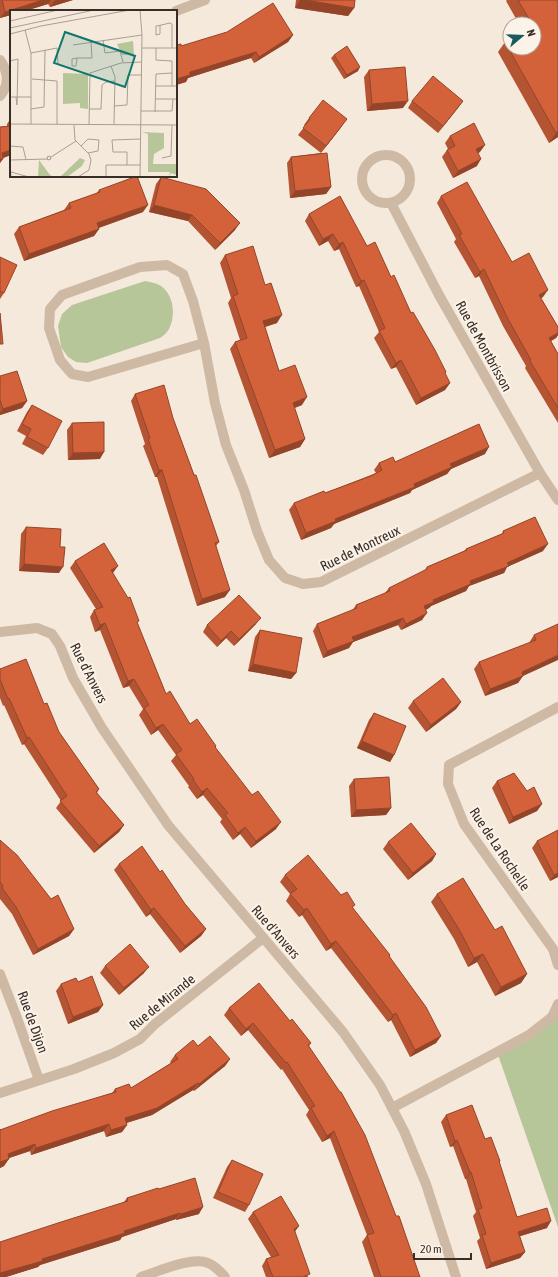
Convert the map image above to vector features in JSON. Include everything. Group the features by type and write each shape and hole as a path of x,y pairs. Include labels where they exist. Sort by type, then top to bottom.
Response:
{"street":[{"path":"177,11 205,0"},
{"path":"0,96 6,84 7,76 5,64"},
{"path":"383,155 391,156 404,164 410,179 404,194 398,200 391,203 383,203 369,197 364,191 362,183 364,168 368,162 383,155"},
{"name":"Rue de Montbrisson","path":"391,203 443,302 540,473 558,500"},
{"name":"Rue de Montreux","path":"204,343 88,377 72,374 60,360 49,328 50,309 62,295 140,267 167,265 183,274 193,301 204,343 215,403 226,445 269,560 286,578 303,584 321,582 540,473"},
{"name":"Rue d'Anvers","path":"0,632 37,628 52,634 60,646 73,678 102,728 168,825 343,1032 380,1086 404,1131 426,1184 456,1277"},
{"name":"Rue de La Rochelle","path":"558,707 449,765 448,784 464,824 553,948 558,965"},
{"name":"Rue de Mirande","path":"0,1093 74,1069 114,1053 140,1039 155,1024 263,938"},
{"name":"Rue de Dijon","path":"0,974 39,1080"},
{"path":"392,1108 529,1035 552,1017 558,1004"},
{"path":"141,1277 194,1261 207,1262 219,1270 225,1277"}],"green space":[{"path":"145,281 161,286 169,295 173,318 166,333 160,338 87,363 76,362 68,357 61,347 58,326 62,314 72,305"},
{"path":"558,1004 558,1227 497,1052 529,1035"}],"building":[{"path":"2,0 43,0 10,10 5,12"},
{"path":"305,0 355,0 354,8"},
{"path":"518,0 558,0 558,131 556,133 513,56 542,56 542,16 527,16"},
{"path":"273,3 293,35 259,57 256,52 190,72 190,75 177,79 177,45 181,44 181,46 227,32"},
{"path":"347,46 360,67 347,75 334,55"},
{"path":"405,67 408,101 372,104 369,70"},
{"path":"433,76 463,101 443,126 412,101"},
{"path":"323,100 347,119 326,146 303,128"},
{"path":"474,123 485,145 476,149 481,159 458,171 447,150 455,146 450,136"},
{"path":"10,126 10,150 2,153 3,159 0,159 0,127"},
{"path":"327,153 331,187 295,191 291,157"},
{"path":"137,177 148,205 97,223 99,229 29,254 19,227 71,208 69,203 100,192 99,190"},
{"path":"161,177 206,189 240,223 220,243 192,215 154,205"},
{"path":"467,182 512,262 529,253 548,290 539,295 558,327 558,333 549,338 558,354 558,408 530,361 531,360 508,319 484,269 480,272 459,235 462,234 441,196"},
{"path":"340,196 367,246 375,242 391,277 394,275 411,313 413,312 446,372 445,373 450,383 421,398 401,360 396,363 379,331 385,328 364,280 361,281 343,242 339,244 333,234 323,239 309,214"},
{"path":"253,246 265,285 271,283 282,315 263,321 279,371 295,365 307,397 293,403 305,439 275,450 235,342 247,338 233,296 238,294 225,255"},
{"path":"0,257 17,265 4,293 0,291"},
{"path":"0,313 3,344 0,344"},
{"path":"17,371 27,401 3,409 0,400 0,376"},
{"path":"164,385 173,418 194,475 196,475 219,542 215,543 230,590 202,599 162,470 159,470 135,394"},
{"path":"32,405 62,421 48,448 27,437 31,429 22,424"},
{"path":"104,422 104,452 73,453 72,423"},
{"path":"479,424 489,447 450,464 452,467 414,484 415,487 335,519 336,521 306,533 294,503 324,491 325,493 371,476 382,470 379,463 393,457 395,462"},
{"path":"535,517 548,544 507,563 509,566 470,581 471,584 433,600 434,602 424,606 427,613 406,624 403,618 352,637 354,641 327,651 317,624 357,608 356,605 390,591 389,588 427,569 427,567 504,533 503,531"},
{"path":"26,527 61,529 60,547 65,547 63,567 24,564"},
{"path":"104,543 118,566 111,570 128,598 130,597 139,621 137,622 166,694 170,691 190,724 197,719 216,746 215,747 252,795 258,791 281,822 256,841 245,827 238,833 225,815 228,813 207,788 202,792 176,754 182,750 163,724 156,728 144,708 149,705 134,679 128,681 105,623 100,625 94,610 103,607 75,561"},
{"path":"239,595 261,618 239,639 231,631 221,641 207,625"},
{"path":"558,624 558,655 522,672 523,676 490,689 479,662 536,640 534,635"},
{"path":"260,630 302,638 296,673 253,664"},
{"path":"26,659 44,704 47,703 59,732 99,789 96,792 124,825 99,846 60,801 67,796 29,737 27,738 0,679 0,669"},
{"path":"443,678 461,702 431,725 413,701"},
{"path":"374,713 406,726 394,755 362,741"},
{"path":"514,773 527,791 534,787 542,804 513,817 497,781"},
{"path":"389,777 391,808 356,810 354,779"},
{"path":"411,823 436,854 413,873 388,842"},
{"path":"558,830 558,873 554,875 537,841"},
{"path":"0,840 17,855 51,899 58,895 74,929 38,949 16,907 2,888 3,886 0,882"},
{"path":"142,846 160,872 162,870 185,904 206,929 185,946 154,908 151,910 119,864"},
{"path":"308,855 341,895 347,892 355,905 352,907 390,955 389,956 426,1007 441,1036 415,1050 396,1013 393,1015 336,941 331,944 307,908 304,910 290,894 297,889 285,875"},
{"path":"463,878 495,930 502,926 527,974 501,987 483,954 474,958 460,931 437,894"},
{"path":"130,944 149,967 124,988 105,966"},
{"path":"92,976 103,1005 73,1017 61,984 76,978 78,982"},
{"path":"259,983 290,1021 292,1019 311,1043 308,1045 341,1092 365,1135 396,1216 399,1216 420,1277 381,1277 367,1235 374,1233 334,1131 327,1136 311,1108 315,1106 287,1062 286,1063 253,1023 246,1029 229,1008"},
{"path":"210,1036 230,1059 199,1084 198,1083 157,1108 125,1118 127,1125 111,1130 109,1124 36,1148 35,1144 8,1154 9,1159 0,1162 0,1130 52,1111 116,1092 115,1089 129,1084 131,1088 178,1059 175,1055 193,1040 198,1046"},
{"path":"472,1105 485,1139 491,1137 517,1217 547,1208 551,1221 518,1232 525,1252 491,1263 482,1235 486,1234 478,1209 482,1208 471,1172 457,1140 455,1141 446,1115"},
{"path":"232,1160 263,1174 249,1205 218,1192"},
{"path":"195,1178 203,1207 124,1231 125,1233 42,1259 43,1261 0,1273 0,1242 128,1201 127,1198"},
{"path":"281,1196 299,1226 294,1229 310,1274 303,1277 273,1277 266,1259 279,1255 253,1212"}]}
